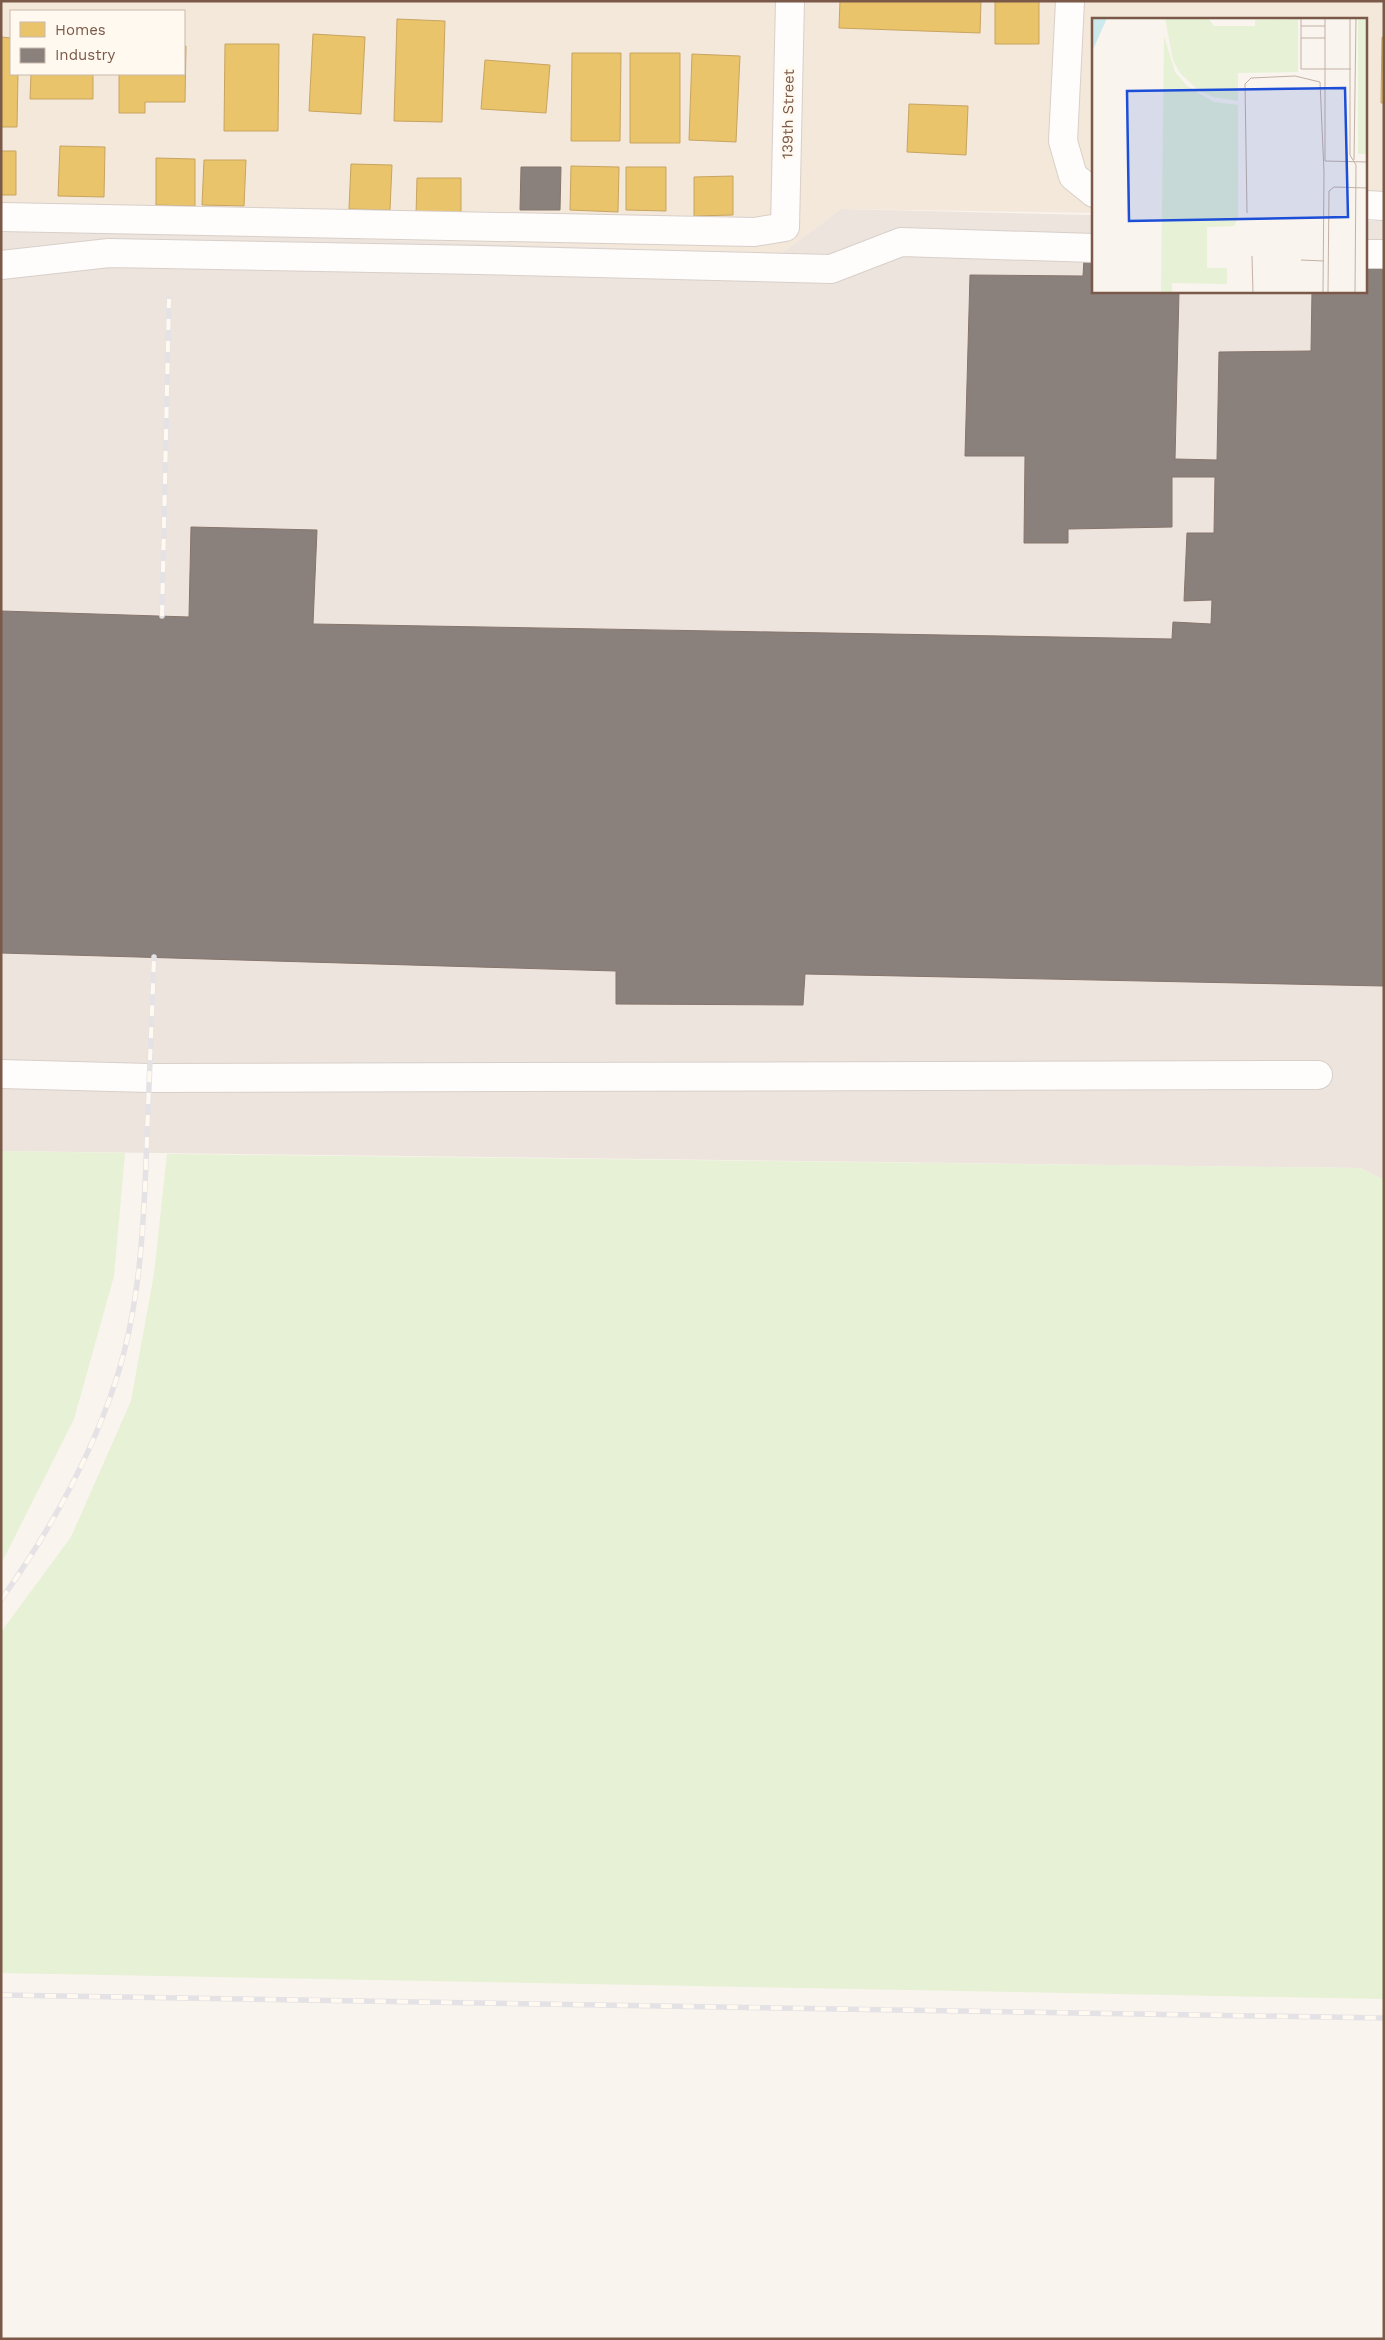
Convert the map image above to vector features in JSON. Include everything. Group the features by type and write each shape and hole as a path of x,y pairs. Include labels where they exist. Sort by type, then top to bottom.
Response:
{"street":[{"name":"139th Street","path":"1,217 754,232 785,227 790,1"},
{"path":"1070,1 1064,141 1073,176 1092,191"},
{"path":"1368,205 1384,206"},
{"path":"1,265 109,253 831,269 901,242 1092,248"},
{"path":"1368,254 1384,254"},
{"path":"1,1074 149,1078 1318,1075"}],"shaded area":[{"path":"1,1 1384,1 1384,218 1368,218 1368,18 1092,18 1092,213 841,209 782,253 1,227"},
{"path":"841,209 1092,215 1092,292 1368,292 1368,221 1384,221 1384,1180 1360,1168 1,1151 1,227 782,253"}],"green space":[{"path":"1,1151 125,1153 114,1276 74,1419 1,1564"},
{"path":"167,1154 1360,1168 1384,1180 1384,1999 1,1973 1,1632 71,1537 131,1401 154,1274"}],"building: Homes":[{"path":"840,1 981,1 980,33 839,28"},
{"path":"995,1 1039,1 1039,44 995,44"},
{"path":"397,19 445,21 442,122 394,121"},
{"path":"313,34 365,37 361,114 309,111"},
{"path":"1,37 10,38 10,75 18,75 17,127 1,127"},
{"path":"1382,37 1384,37 1384,103 1381,103"},
{"path":"225,44 279,44 278,131 224,131"},
{"path":"186,46 185,102 145,102 145,113 119,113 119,75 185,75"},
{"path":"572,53 621,53 620,141 571,141"},
{"path":"630,53 680,53 680,143 630,143"},
{"path":"692,54 740,56 736,142 689,140"},
{"path":"485,60 550,65 546,113 481,109"},
{"path":"31,75 93,75 93,99 30,99"},
{"path":"909,104 968,106 966,155 907,152"},
{"path":"60,146 105,147 104,197 58,196"},
{"path":"1,151 16,151 16,195 1,195"},
{"path":"156,158 195,159 195,206 156,205"},
{"path":"204,160 246,160 244,206 202,205"},
{"path":"351,164 392,165 390,210 349,209"},
{"path":"571,166 619,167 618,212 570,210"},
{"path":"626,167 666,167 666,211 626,210"},
{"path":"733,176 733,215 694,216 694,177"},
{"path":"417,178 461,178 461,216 416,216"}],"building: Industry":[{"path":"521,167 561,167 560,210 520,210"},
{"path":"1084,259 1092,259 1092,292 1179,292 1175,459 1217,460 1219,352 1311,351 1312,292 1368,292 1368,266 1384,266 1384,986 805,974 803,1005 616,1004 616,971 1,953 1,611 189,617 191,527 317,530 313,624 1172,639 1173,622 1211,624 1212,600 1184,601 1187,533 1214,533 1215,477 1172,477 1172,527 1068,529 1068,543 1024,543 1025,456 965,456 970,275 1083,276"}],"railway":[{"path":"162,616 169,299"},
{"path":"1,1600 52,1522 81,1467 106,1410 124,1351 131,1321 140,1260 146,1168 154,957"},
{"path":"1,1995 1384,2018"}]}
